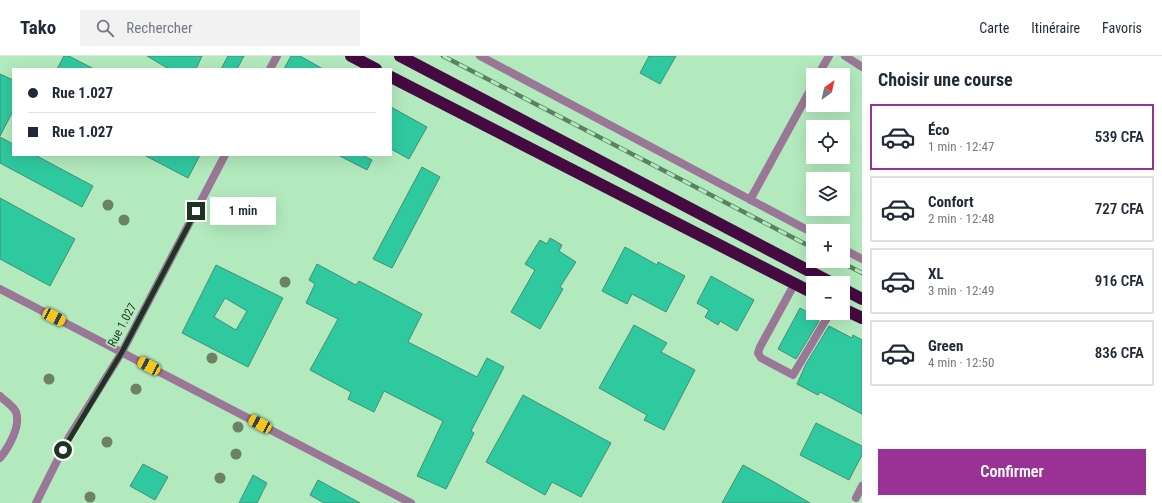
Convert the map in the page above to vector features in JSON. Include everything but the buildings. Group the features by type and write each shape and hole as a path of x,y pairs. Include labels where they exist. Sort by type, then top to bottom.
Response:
{"highway":[{"path":"351,56 374,68"},
{"path":"400,56 819,276"},
{"path":"392,77 806,289"},
{"path":"850,292 862,298"},
{"path":"850,312 862,318"}],"street":[{"path":"271,68 277,56"},
{"path":"480,56 806,229"},
{"path":"822,68 829,56"},
{"path":"845,56 862,67"},
{"path":"750,200 806,98"},
{"name":"Rue 1.027","path":"36,503 70,437 122,352 224,156"},
{"path":"850,252 862,259"},
{"path":"795,283 760,347 758,353 761,358 793,375 826,320"},
{"path":"0,289 411,503"},
{"path":"0,396 15,410 18,422 8,448 0,458"},
{"path":"856,498 862,486"}],"railway":[{"path":"443,56 806,244"},
{"path":"850,267 862,273"}],"route":[{"path":"63,450 122,352 196,211"}]}
